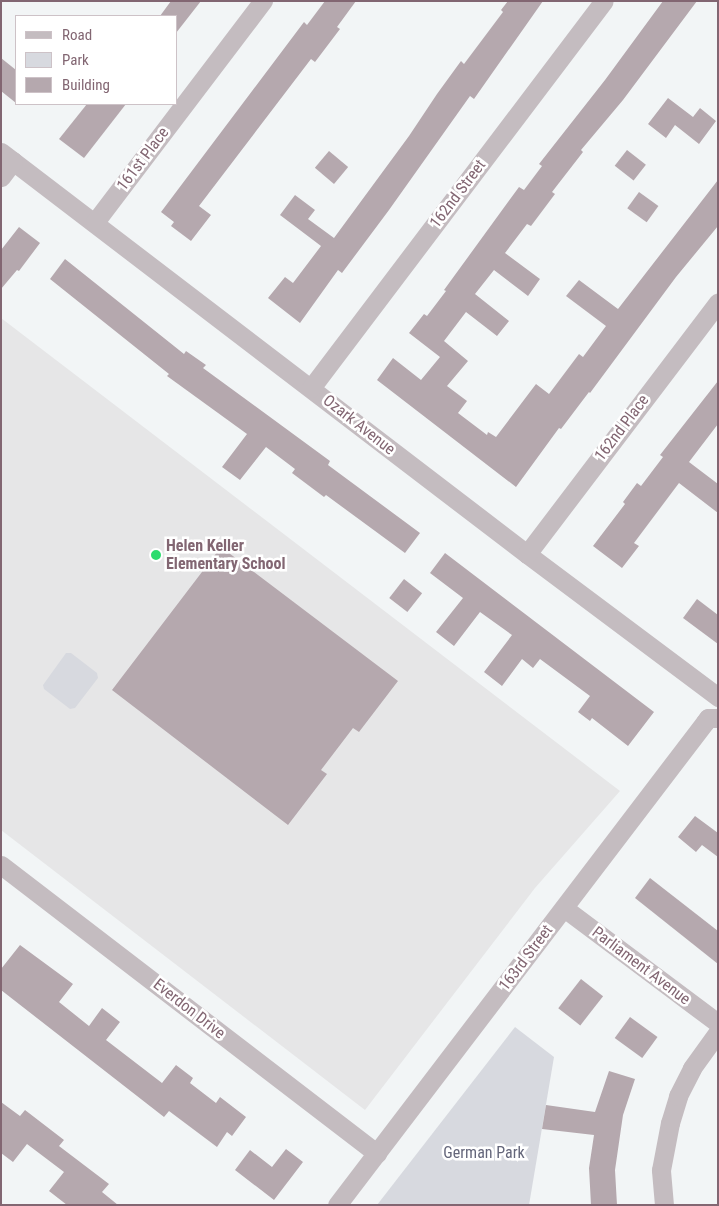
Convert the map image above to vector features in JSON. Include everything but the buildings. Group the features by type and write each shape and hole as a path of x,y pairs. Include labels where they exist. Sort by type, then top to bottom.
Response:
{"street":[{"name":"161st Place","path":"95,222 263,1"},
{"name":"162nd Street","path":"311,388 604,1"},
{"name":"Ozark Avenue","path":"7,156 527,554 718,697"},
{"path":"1,177 7,156"},
{"name":"162nd Place","path":"527,554 718,302"},
{"name":"163rd Street","path":"338,1205 708,718 718,718"},
{"name":"Everdon Drive","path":"1,865 377,1154"},
{"name":"Parliament Avenue","path":"564,908 718,1023"},
{"path":"664,1205 661,1170 672,1114 692,1068 718,1032"}],"shaded area":[{"name":"Helen Keller Elementary School","path":"1,318 620,791 535,888 365,1110 1,830"}],"green space":[{"path":"66,653 71,653 97,673 98,678 75,708 70,709 44,689 43,685"},
{"name":"German Park","path":"515,1027 554,1057 529,1205 377,1205"}],"place":[{"name":"Helen Keller Elementary School","path":"156,555"}]}
